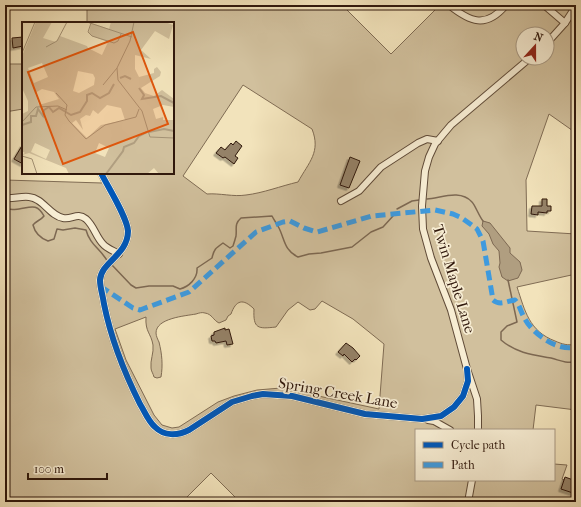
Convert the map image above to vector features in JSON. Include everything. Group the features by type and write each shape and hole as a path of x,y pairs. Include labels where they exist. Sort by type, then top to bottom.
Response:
{"street":[{"path":"449,5 466,18 480,20 494,16 506,5"},
{"path":"544,5 565,23"},
{"path":"555,34 565,23 576,6"},
{"name":"Twin Maple Lane","path":"478,429 477,399 423,229 422,206 425,171 429,157 438,141 451,125 521,66"},
{"path":"341,201 359,191 381,167 418,143 427,139 438,141"},
{"name":"Spring Creek Lane","path":"102,174 126,221 127,227 126,243 119,254 103,270 100,286 110,330 121,362 153,426 163,433 174,435 185,432 232,402 263,394 292,396 365,414 434,421 448,429"},
{"path":"5,198 30,197 40,202 56,216 67,218 78,215 87,220 104,245 119,254"},
{"name":"Spring Creek Lane","path":"422,419 441,416 459,402 466,389 468,381 467,369"},
{"path":"468,502 472,481"}],"shaded area":[{"path":"5,5 8,5 9,64 22,64 22,109 5,112"},
{"path":"87,5 342,5 391,54 440,5 576,5 576,133 549,114 526,180 527,231 576,234 576,274 517,287 529,319 539,332 560,343 568,345 576,344 576,410 536,405 533,429 415,429 415,481 555,481 555,464 567,465 562,479 576,485 576,502 240,502 211,473 182,502 5,502 5,180 102,183 98,174 174,174 174,22 87,22","holes":["243,85 312,129 315,144 314,151 310,163 298,182 252,194 207,194 183,176","322,301 353,319 384,344 379,409 281,388 257,390 218,402 179,427 172,428 162,425 154,415 126,360 115,329 146,317 146,326 153,345 151,369 154,377 157,378 161,377 162,364 160,346 156,333 157,328 161,324 172,319 203,313 209,315 219,323 226,320 238,303 243,302 250,305 254,309 254,321 258,326 270,328 276,327 288,310 298,302 310,310 315,309"]},
{"path":"483,221 490,223 510,248 510,253 520,262 522,270 518,278 508,281 502,277 499,267 499,251 493,244 489,234 482,226"}],"building":[{"path":"22,37 22,46 13,48 12,38"},
{"path":"236,141 242,146 235,156 238,158 234,164 225,157 223,158 216,153 221,147 225,150 231,143 233,145"},
{"path":"22,146 22,163 14,159"},
{"path":"350,157 360,161 349,188 340,185"},
{"path":"542,199 547,199 547,206 551,206 551,211 547,211 547,213 538,212 538,215 531,214 532,206 542,206"},
{"path":"225,328 225,330 229,329 233,344 227,345 226,341 216,343 215,341 212,341 211,336 214,335 214,332"},
{"path":"346,343 360,356 352,362 344,354 343,356 338,352"},
{"path":"565,477 576,481 576,494 561,489"}],"waterway":[{"path":"427,199 450,195 462,196 472,202 483,221"},
{"path":"397,209 412,201 419,200"},
{"path":"5,210 30,207 39,209 44,216 33,225 38,235 48,241 54,239 57,229 63,230 75,228 86,230 90,239 108,262"},
{"path":"111,264 131,285 136,288 149,286 173,286 180,289 192,282 196,276 197,268 212,258 219,246 223,243 230,248 233,246 237,224 241,218 272,216 279,228 287,248 298,257 352,247 371,232 383,227 393,216"},
{"path":"508,280 517,322 507,326 501,332 501,340 513,348 525,353 563,362 576,362"}],"marked path":[{"path":"100,286 133,308 140,310 189,292 256,232 283,222 290,221 304,228 317,232 372,216 435,210 453,214 462,218 477,229 483,241 493,300 498,303 515,300 529,325 540,336 562,347 576,347"}],"cycle path":[{"path":"102,174 121,210 128,231 124,246 101,274 100,286 110,330 123,368 140,404 150,422 162,432 171,434 184,432 232,402 263,394 292,396 365,414 422,419 441,416 454,407 463,396 468,381 467,369"}]}
